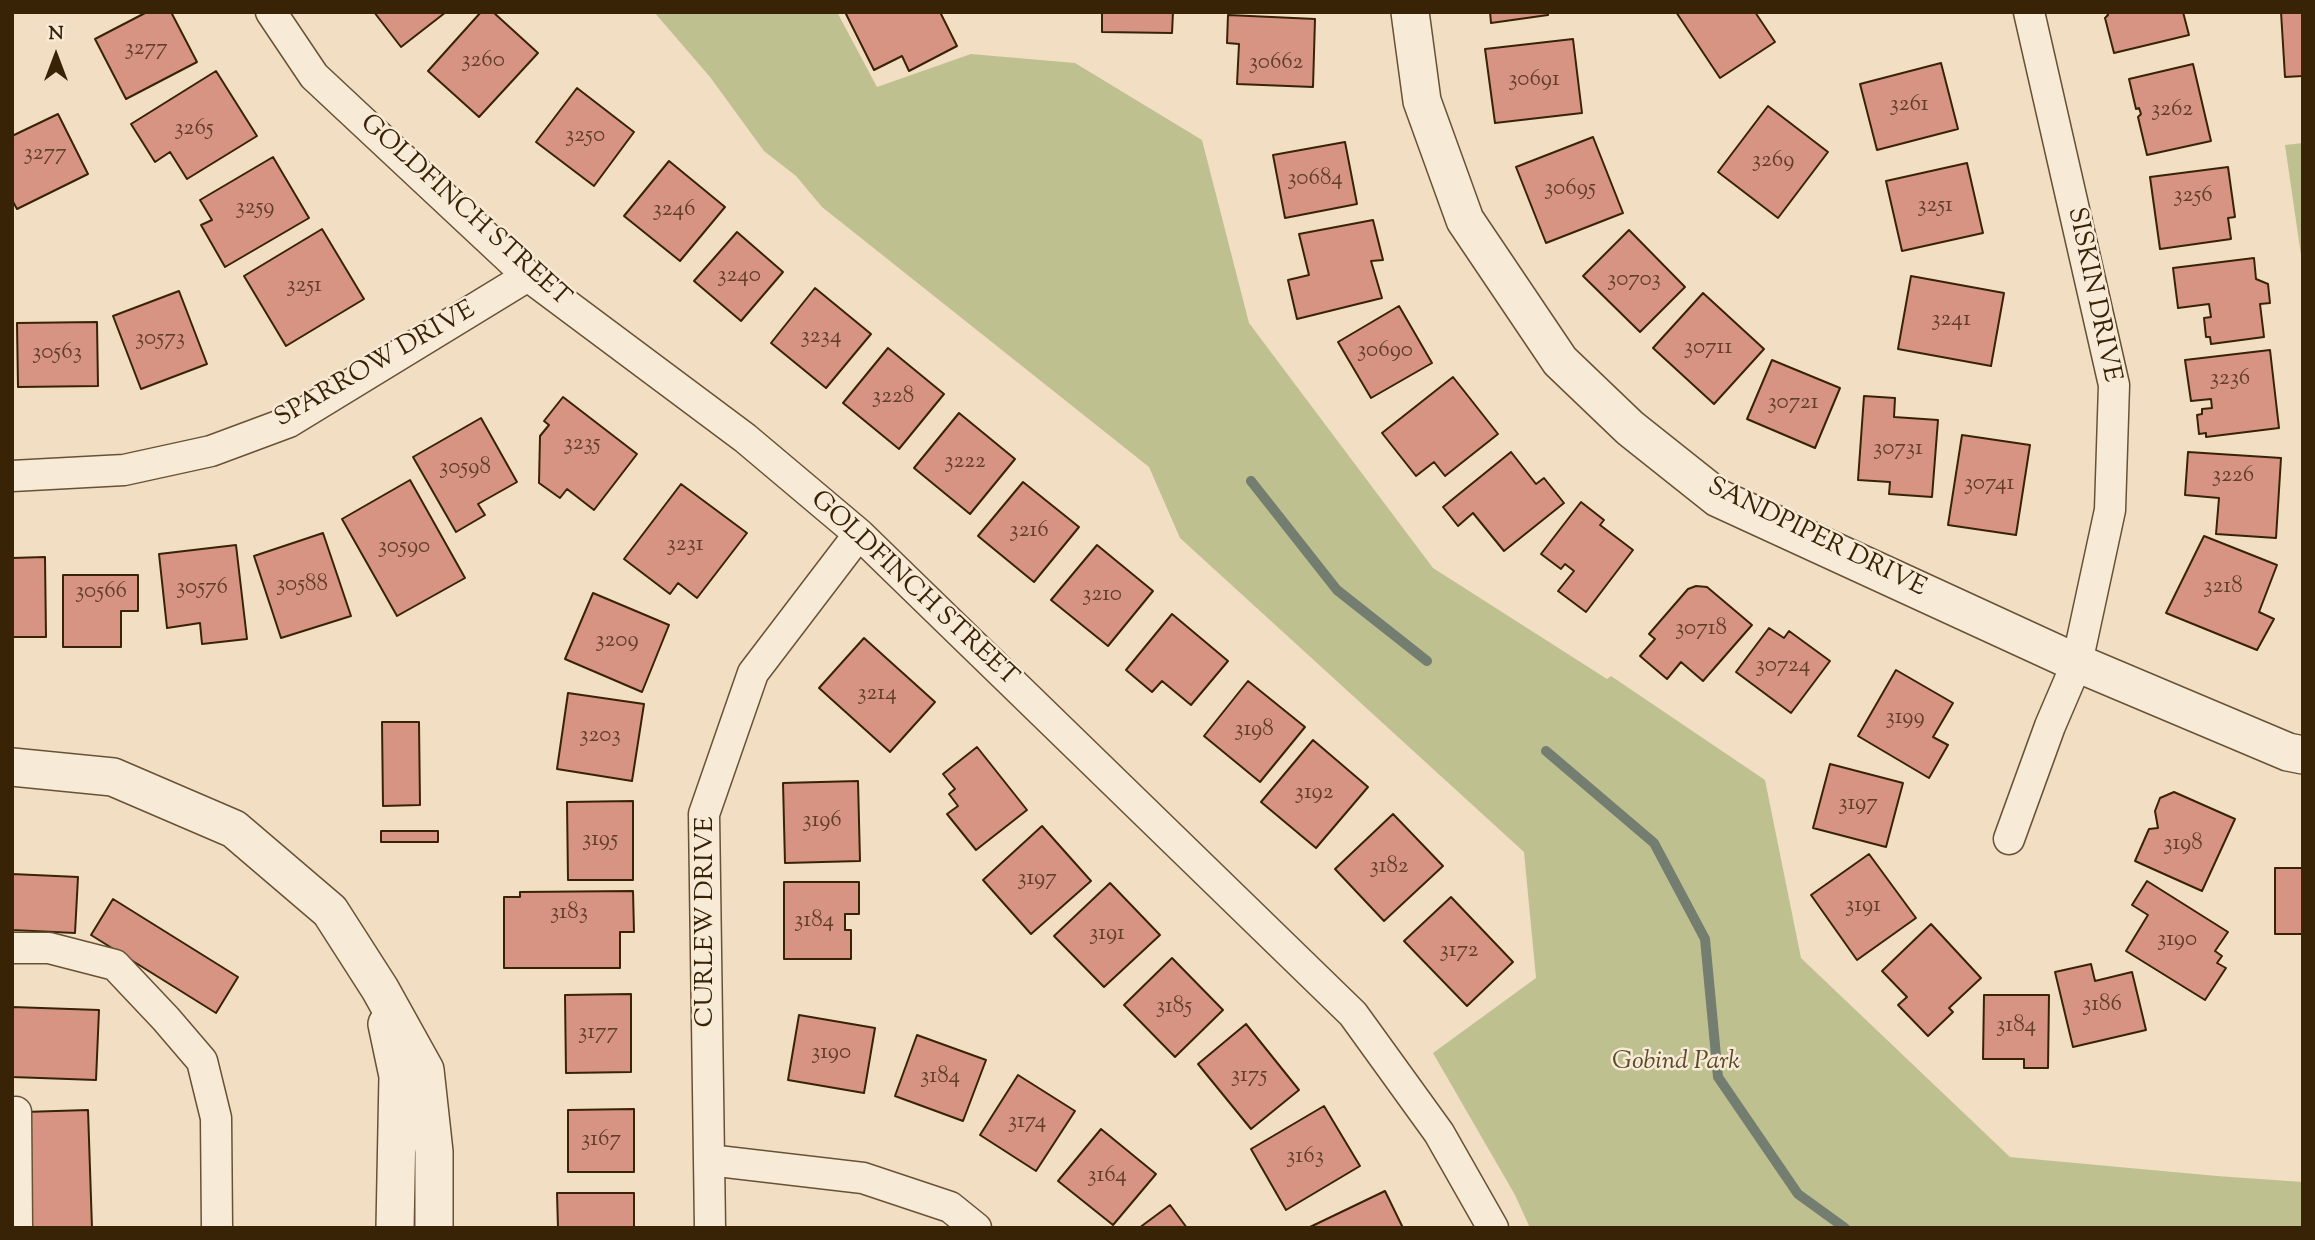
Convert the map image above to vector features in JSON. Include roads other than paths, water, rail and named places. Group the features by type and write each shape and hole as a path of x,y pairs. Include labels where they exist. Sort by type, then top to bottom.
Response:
{"street":[{"name":"GOLDFINCH STREET","path":"271,12 314,76 527,276 745,438 859,534 1353,1014 1439,1133 1493,1228"},
{"name":"SANDPIPER DRIVE","path":"1410,12 1422,101 1465,219 1560,361 1630,428 1718,498 2077,663 2288,752 2303,755"},
{"name":"SISKIN DRIVE","path":"2009,839 2050,726 2077,663 2110,510 2114,385 2029,12"},
{"name":"SPARROW DRIVE","path":"12,476 124,470 211,450 289,422 527,276"},
{"name":"CURLEW DRIVE","path":"710,1228 705,814 753,673 859,534"},
{"path":"12,767 113,777 234,829 330,911 380,989 425,1070 433,1152 434,1228"},
{"path":"12,948 49,948 115,965 201,1061 216,1118 217,1228"},
{"path":"380,989 398,1076 395,1228"},
{"path":"16,1112 18,1228"},
{"path":"709,1160 863,1178 950,1207 976,1228"}],"waterway":[{"path":"1251,481 1337,590 1427,661"},
{"path":"1546,751 1654,843 1705,939 1718,1077 1798,1194 1845,1228"}],"park label":[{"name":"Gobind Park","path":"1676,1064"}]}
